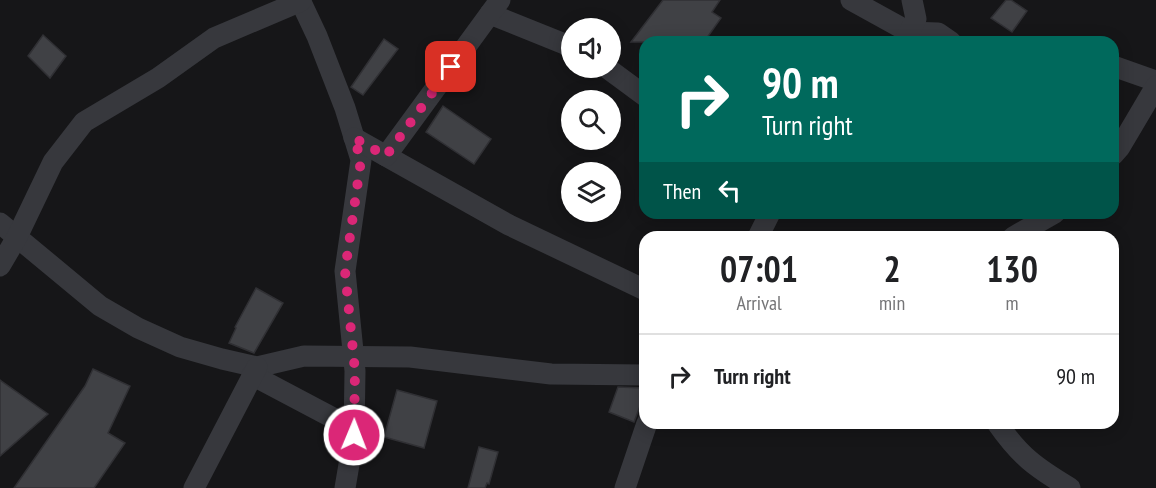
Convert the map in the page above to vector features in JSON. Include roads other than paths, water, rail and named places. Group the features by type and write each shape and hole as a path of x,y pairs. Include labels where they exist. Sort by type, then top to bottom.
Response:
{"street":[{"path":"0,266 17,237 53,162 84,122 158,78 214,38 300,0 317,36 345,108 361,160 345,271 354,355 354,429 345,488"},
{"path":"851,0 905,36"},
{"path":"908,36 916,19 912,0"},
{"path":"386,156 495,7 561,41"},
{"path":"915,36 938,33 942,36"},
{"path":"1119,68 1156,83 1119,148"},
{"path":"621,78 639,92"},
{"path":"354,138 509,225 639,287"},
{"path":"1023,231 1044,219"},
{"path":"0,223 100,306 138,328 180,347 255,371 354,429"},
{"path":"194,488 255,371 304,356 410,357 551,374 639,375"},
{"path":"625,488 645,429"},
{"path":"1001,429 1037,468 1070,488"}]}
